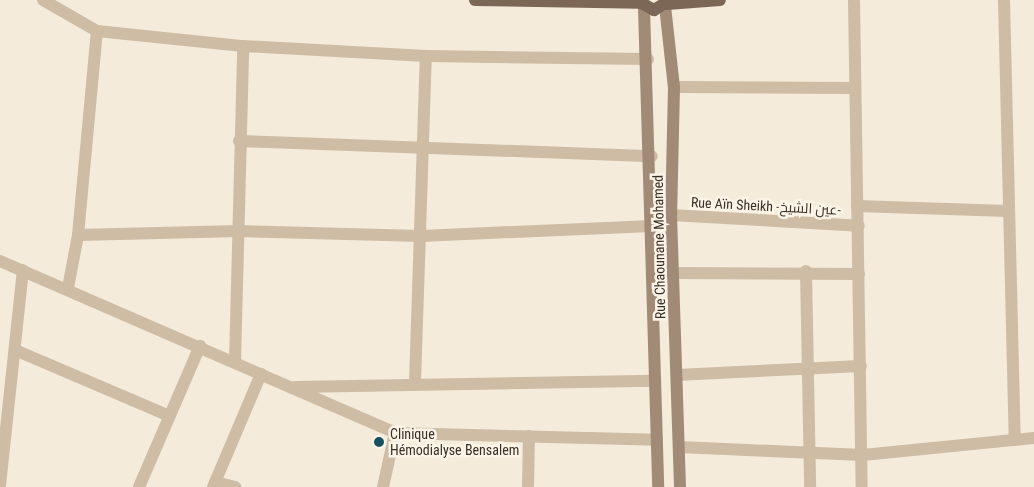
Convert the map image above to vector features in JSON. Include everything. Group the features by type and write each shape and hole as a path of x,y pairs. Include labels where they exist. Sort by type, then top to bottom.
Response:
{"main road":[{"path":"475,0 640,4 720,0"}],"street":[{"path":"43,0 97,31 243,46 426,56 648,59"},
{"name":"Rue Aïn Sheikh -عين الشيخ-","path":"854,0 863,455 862,487"},
{"path":"1004,0 1015,440"},
{"name":"Rue Chaounane Mohamed","path":"667,3 674,87 671,215 680,487"},
{"name":"Rue Chaounane Mohamed","path":"640,4 648,59 652,156 658,487"},
{"path":"68,288 78,235 97,31"},
{"path":"234,362 243,46"},
{"path":"415,382 426,56"},
{"path":"674,87 855,88"},
{"path":"239,141 424,150 652,156"},
{"name":"Rue Aïn Sheikh -عين الشيخ-","path":"857,206 1008,211"},
{"name":"Rue Aïn Sheikh -عين الشيخ-","path":"671,215 859,226"},
{"path":"78,235 239,231 421,236 652,226"},
{"path":"0,261 68,288 395,433 657,440"},
{"path":"0,485 23,270"},
{"path":"674,273 806,271 859,274"},
{"path":"806,271 810,487"},
{"path":"139,487 200,346"},
{"path":"15,350 170,416"},
{"path":"677,375 808,366 861,366"},
{"path":"236,487 214,484 262,374"},
{"path":"291,388 415,382 655,381"},
{"path":"383,487 395,433"},
{"path":"528,436 528,487"},
{"path":"679,446 810,450 863,455 1034,438"}],"place":[{"name":"Clinique Hémodialyse Bensalem","path":"379,442"}]}
